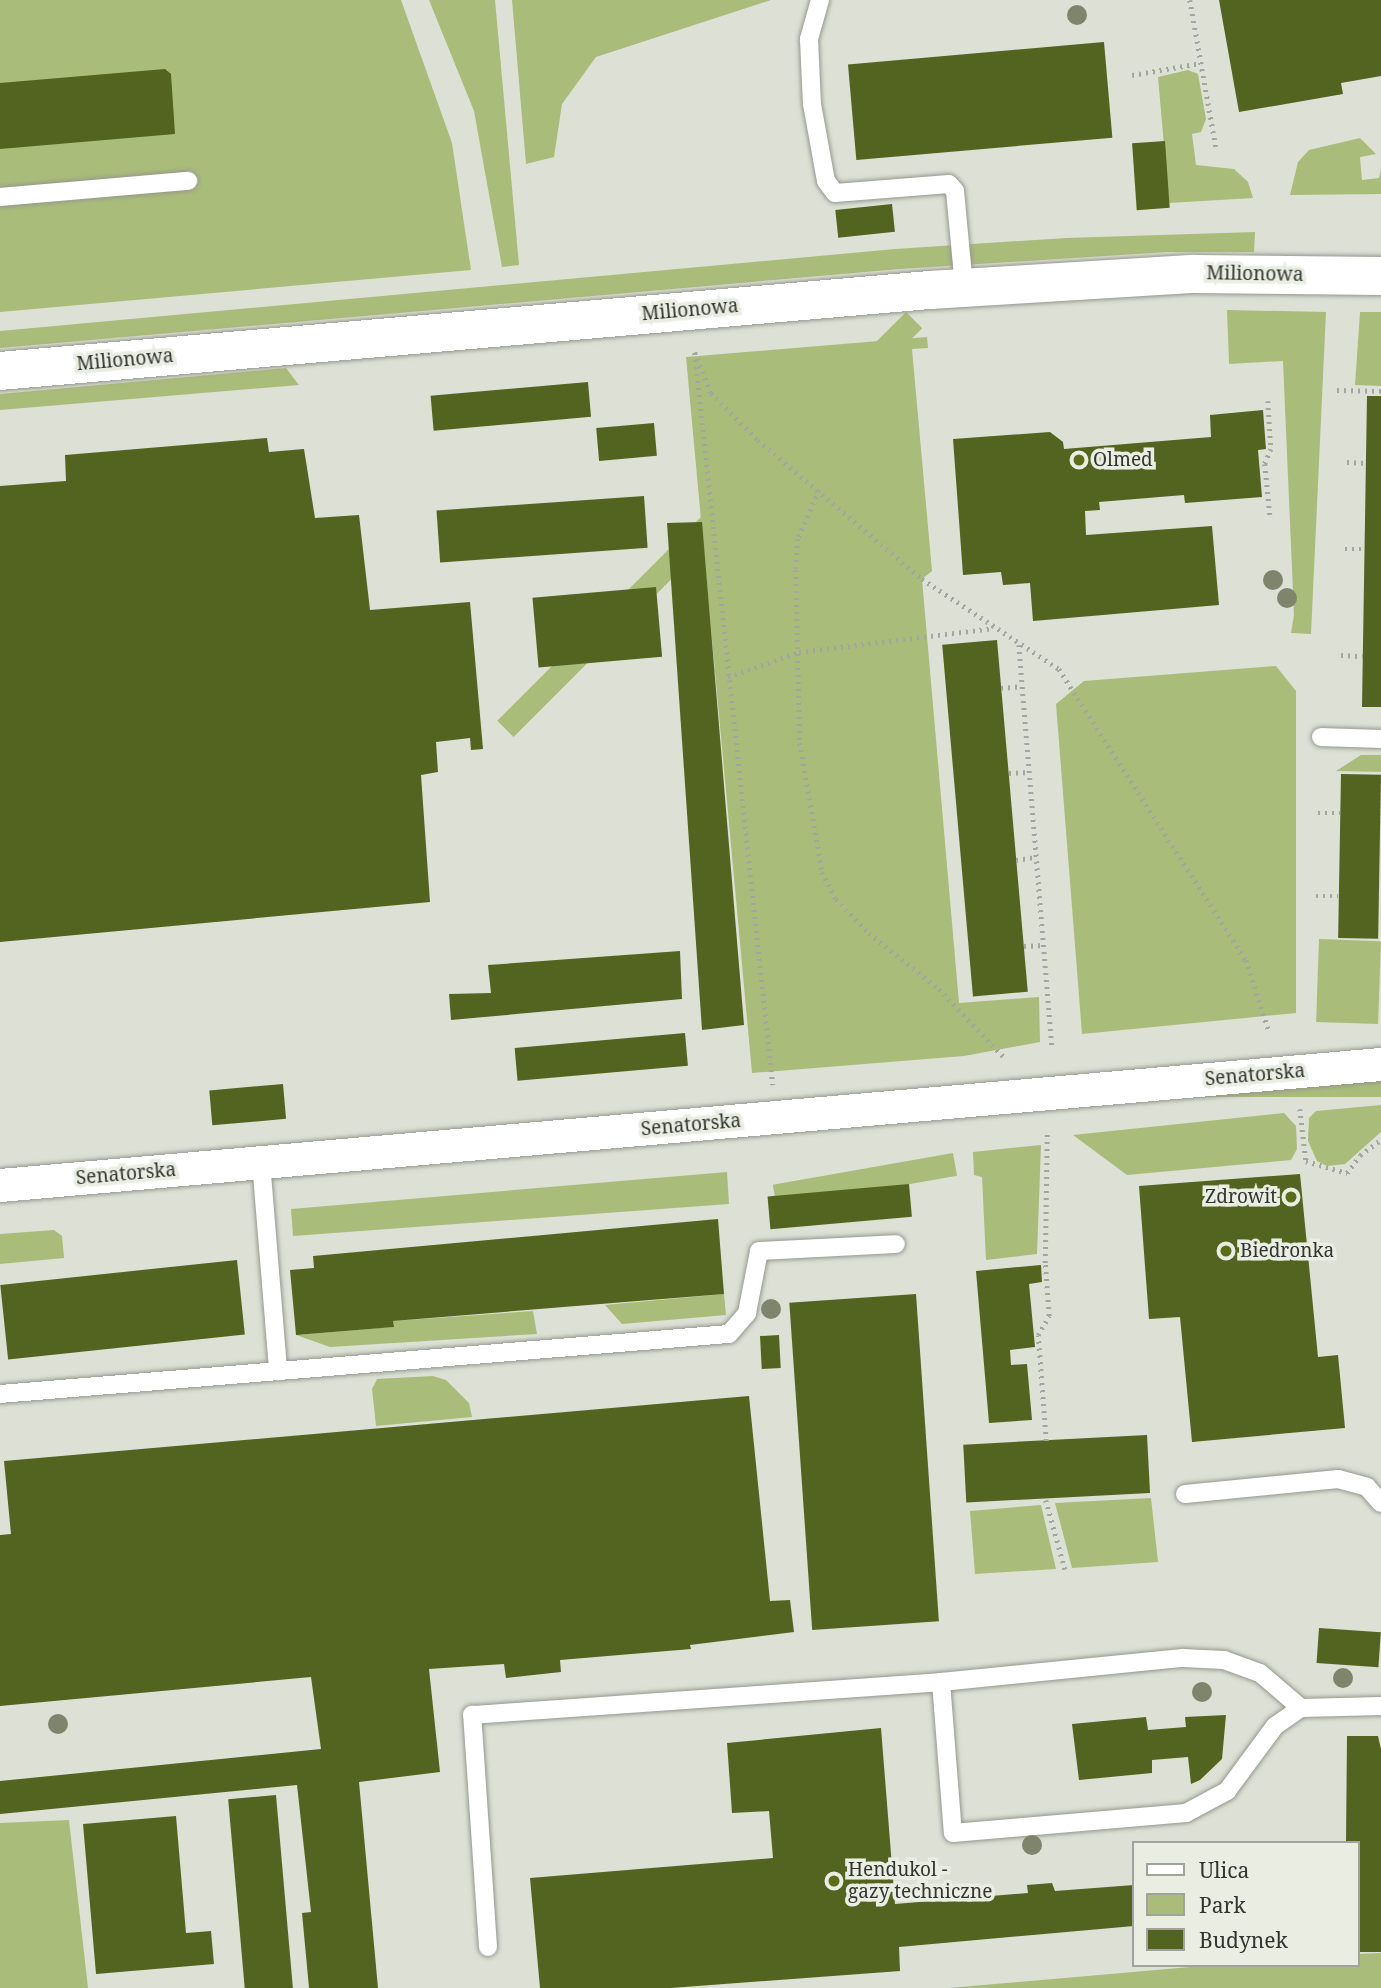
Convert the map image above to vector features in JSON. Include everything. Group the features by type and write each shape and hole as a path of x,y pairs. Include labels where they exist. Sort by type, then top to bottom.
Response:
{"street":[{"name":"Milionowa","path":"0,371 964,288 1195,274 1381,276"},
{"name":"Senatorska","path":"0,1185 1381,1064"}],"lane":[{"path":"820,0 809,39 812,104 826,180 835,192 949,184 956,191 964,288"},
{"path":"0,197 188,181"},
{"path":"1321,737 1381,739"},
{"path":"261,1162 278,1371"},
{"path":"0,1394 729,1334 747,1313 759,1251 896,1244"},
{"path":"1185,1494 1338,1479 1367,1487 1381,1503"},
{"path":"488,1947 472,1715 941,1682 1183,1658 1224,1660 1260,1673 1301,1707"},
{"path":"941,1682 953,1833 1186,1813 1227,1791 1275,1726 1301,1707 1381,1706"}],"path":[{"path":"1190,0 1216,147"},
{"path":"1132,75 1201,63"},
{"path":"690,310 774,1118"},
{"path":"695,352 710,393 818,491 922,579 1059,669 1246,960 1269,1031"},
{"path":"1337,390 1381,389"},
{"path":"1268,401 1271,449 1265,464 1270,515"},
{"path":"1347,462 1366,463"},
{"path":"818,491 798,538 799,652 800,743 822,872 831,890 869,933 939,989 1003,1056"},
{"path":"1345,549 1365,549"},
{"path":"728,677 799,652 995,628"},
{"path":"1019,645 1052,1050"},
{"path":"1341,655 1363,656"},
{"path":"1001,688 1022,686"},
{"path":"1009,773 1029,772"},
{"path":"1318,813 1340,813"},
{"path":"1016,860 1036,857"},
{"path":"1316,896 1338,896"},
{"path":"1024,946 1044,944"},
{"path":"1300,1109 1306,1161 1347,1173 1360,1155 1381,1140"},
{"path":"1046,1441 1038,1335 1049,1316 1045,1263 1047,1133"},
{"path":"1046,1500 1065,1569"}],"green space":[{"path":"0,0 401,0 452,143 471,270 0,312"},
{"path":"429,0 495,0 519,265 502,267 474,111"},
{"path":"512,0 771,0 596,57 562,104 554,157 526,164"},
{"path":"1188,70 1198,74 1206,119 1201,132 1192,134 1196,165 1234,169 1248,182 1253,198 1169,203 1158,77"},
{"path":"1360,138 1376,154 1360,157 1362,180 1379,178 1381,169 1381,194 1290,195 1298,162 1309,150"},
{"path":"1255,232 1254,252 1168,252 900,269 0,348 0,331 895,249 1066,238"},
{"path":"1227,310 1326,312 1311,634 1291,633 1294,615 1283,361 1229,364"},
{"path":"906,312 922,328 514,737 497,721"},
{"path":"1360,312 1381,312 1381,386 1355,385"},
{"path":"927,337 928,348 912,349 932,571 922,579 959,1003 1039,997 1040,1042 964,1056 752,1073 686,357"},
{"path":"286,368 299,385 0,410 0,394"},
{"path":"1276,666 1296,691 1296,1013 1082,1034 1056,704 1084,681"},
{"path":"1361,755 1381,755 1381,772 1336,771"},
{"path":"1319,939 1381,941 1378,1024 1316,1022"},
{"path":"1067,1080 1381,1080 1381,1097 1067,1097"},
{"path":"1381,1105 1381,1132 1345,1164 1327,1166 1317,1161 1308,1141 1309,1118 1316,1111"},
{"path":"1284,1113 1296,1126 1297,1149 1291,1160 1127,1175 1073,1135"},
{"path":"1041,1145 1037,1254 986,1260 982,1177 974,1175 973,1152"},
{"path":"953,1153 957,1176 777,1207 773,1185"},
{"path":"727,1172 729,1204 293,1236 291,1209"},
{"path":"54,1230 62,1236 64,1258 0,1264 0,1234"},
{"path":"724,1294 726,1315 622,1324 605,1305"},
{"path":"533,1311 537,1334 330,1347 296,1335 393,1327 393,1321"},
{"path":"433,1376 446,1380 469,1403 472,1417 376,1426 372,1389 377,1379"},
{"path":"1151,1498 1158,1562 1072,1568 1055,1503"},
{"path":"1041,1505 1056,1569 975,1574 970,1511"},
{"path":"69,1820 88,1988 0,1988 0,1823"},
{"path":"1381,1953 1381,1988 949,1988 1190,1967 1360,1967 1360,1954"}],"building":[{"path":"1219,0 1381,0 1381,76 1341,83 1343,94 1239,112"},
{"path":"1104,42 1112,138 856,160 848,64"},
{"path":"165,69 171,74 175,134 0,149 0,83"},
{"path":"1165,141 1170,208 1137,210 1132,143"},
{"path":"892,204 895,232 838,238 835,210"},
{"path":"588,382 591,417 434,431 431,396"},
{"path":"1367,396 1381,396 1381,707 1362,707"},
{"path":"1263,410 1266,449 1258,450 1262,497 1185,503 1184,495 1099,502 1100,510 1085,511 1086,535 1212,526 1219,605 1033,621 1030,583 1003,585 1001,572 963,575 953,439 1050,432 1063,442 1064,449 1211,437 1210,415"},
{"path":"654,423 657,456 599,461 596,428"},
{"path":"267,438 269,452 304,449 315,518 359,515 370,610 470,602 483,749 471,750 470,738 436,742 438,772 421,775 430,902 0,942 0,486 66,481 65,455"},
{"path":"644,496 648,548 440,562 437,511"},
{"path":"702,522 744,1025 702,1030 667,523"},
{"path":"656,587 662,657 539,668 532,598"},
{"path":"997,640 1028,992 973,996 942,645"},
{"path":"1341,774 1381,775 1378,939 1338,938"},
{"path":"680,951 682,999 451,1020 449,994 491,993 488,965"},
{"path":"685,1033 688,1066 518,1081 515,1048"},
{"path":"283,1084 286,1119 212,1125 209,1090"},
{"name":"Biedronka","path":"1300,1174 1318,1357 1338,1355 1345,1428 1192,1442 1180,1317 1149,1319 1139,1186"},
{"path":"909,1184 912,1217 770,1229 768,1196"},
{"path":"718,1219 724,1294 393,1321 394,1327 296,1335 290,1270 314,1268 313,1256"},
{"path":"237,1260 245,1335 8,1359 0,1285"},
{"path":"1041,1265 1042,1282 1029,1284 1035,1347 1010,1350 1011,1365 1027,1364 1032,1420 989,1423 976,1271"},
{"path":"916,1294 939,1621 812,1630 789,1303"},
{"path":"779,1335 781,1368 762,1369 760,1336"},
{"path":"749,1396 770,1601 790,1600 794,1632 690,1645 691,1649 560,1660 561,1672 506,1678 504,1664 429,1669 440,1772 359,1782 378,1988 309,1988 302,1913 311,1912 297,1785 0,1814 0,1781 321,1749 311,1677 0,1706 0,1535 11,1534 4,1461"},
{"path":"1147,1435 1150,1493 966,1503 963,1445"},
{"path":"1319,1628 1381,1632 1378,1667 1317,1663"},
{"path":"1226,1715 1222,1759 1200,1780 1191,1784 1188,1757 1152,1760 1152,1773 1079,1780 1072,1724 1146,1717 1148,1730 1186,1727 1185,1717"},
{"path":"881,1728 895,1904 1028,1893 1027,1885 1052,1883 1055,1891 1132,1885 1132,1926 899,1947 900,1971 671,1988 540,1988 530,1878 773,1858 769,1811 732,1813 727,1743"},
{"path":"1347,1736 1378,1736 1381,1749 1381,1952 1360,1952 1360,1841 1346,1841"},
{"path":"276,1795 293,1988 245,1988 228,1799"},
{"path":"176,1816 186,1933 211,1931 214,1964 96,1974 83,1824"}],"place":[{"name":"Olmed","path":"1079,460"},
{"name":"Zdrowit","path":"1291,1197"},
{"name":"Biedronka","path":"1226,1251"},
{"name":"Hendukol - gazy techniczne","path":"834,1881"}]}
